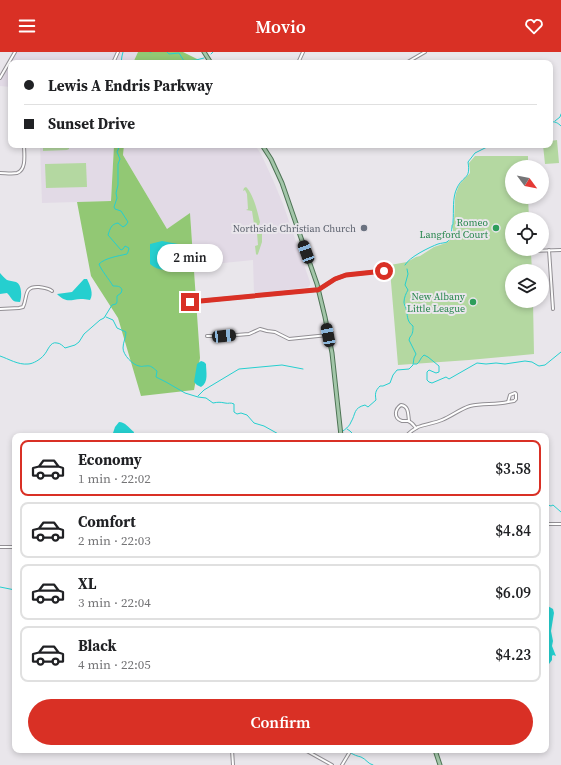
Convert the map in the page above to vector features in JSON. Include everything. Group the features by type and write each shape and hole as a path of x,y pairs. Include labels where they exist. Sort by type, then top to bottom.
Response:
{"main road":[{"path":"264,148 271,159 282,183 310,262 318,290 334,368 341,433"},
{"path":"436,753 440,765"}],"street":[{"path":"411,60 425,52"},
{"path":"0,78 8,64"},
{"path":"0,173 17,173 22,170 24,148"},
{"path":"553,309 550,250 561,250"},
{"path":"190,302 318,290 335,279 346,275 392,270"},
{"path":"0,309 23,307 26,294 31,288 46,288 52,291"},
{"path":"207,336 249,334 260,329 275,332 289,339 328,335"},
{"path":"410,433 421,426 436,423 468,406 499,404 508,402 516,400 516,394 513,393 510,395 508,402"},
{"path":"409,421 401,420 397,417 396,410 401,405 407,408 409,421 416,428"},
{"path":"549,524 561,524"},
{"path":"0,547 12,547"},
{"path":"232,753 233,765"},
{"path":"310,753 332,765"},
{"path":"342,765 349,753"}],"shaded area":[{"path":"13,52 138,52 134,60 8,60"},
{"path":"8,61 8,87 0,86 0,75"},
{"path":"40,148 114,148 111,201 42,203"},
{"path":"124,148 257,148 283,204 310,285 308,287 254,294 253,260 194,266 190,214 167,229 123,155"}],"green space":[{"path":"138,52 183,52 199,60 134,60"},
{"path":"557,140 559,163 549,164 549,160 545,160 543,148 553,148 553,141"},
{"path":"43,148 69,148 67,150 43,151"},
{"path":"114,148 124,148 123,155 167,229 190,213 200,358 194,390 141,396 118,318 91,276 77,202 111,201"},
{"path":"475,156 528,156 528,160 505,160 505,204 528,204 529,212 505,212 505,256 531,256 532,264 505,264 505,308 533,308 534,354 398,365 390,265 407,262 434,247 449,241 453,233 452,227 456,193 460,184 470,173 469,163"},
{"path":"86,163 87,187 46,188 45,164"},
{"path":"246,187 249,190 253,198 260,222 259,225 254,224 252,211 246,210 248,209 247,194 245,190 243,191"},
{"path":"260,229 262,232 262,242 257,255 255,246 258,245 257,233 254,232 255,230"}],"water":[{"path":"162,241 178,244 178,260 175,262 174,270 159,269 150,264 150,244"},
{"path":"0,273 7,280 18,283 21,294 20,302 14,301 7,293 0,294"},
{"path":"84,279 87,279 91,290 92,295 90,300 67,300 57,294 72,292"},
{"path":"201,361 206,364 207,373 204,385 201,387 194,382 197,364"},
{"path":"119,422 121,422 134,433 113,433"},
{"path":"549,607 553,609 554,613 551,631 553,641 552,646 556,656 552,656 552,660 549,664"}],"waterway":[{"path":"122,60 123,52"},
{"path":"167,52 169,54 179,53 183,60"},
{"path":"196,60 204,58"},
{"path":"555,121 561,114"},
{"path":"553,122 556,122 561,126"},
{"path":"0,356 17,363 30,364 41,358 53,343 59,344 65,348 75,345 84,334 104,318 112,305 116,304 117,296 122,290 119,286 113,286 99,264 116,256 127,254 129,248 125,246 121,250 108,235 114,224 118,223 123,227 128,222 121,211 115,209 114,207 117,198 118,164 120,159 117,152 119,148"},
{"path":"405,265 411,259 434,245 449,240 453,225 454,196 457,188 467,175 469,168 468,162 475,153 485,148"},
{"path":"340,433 349,426 358,408 365,405 368,407 376,400 377,389 380,386 390,383 397,370 409,369 413,365 416,354 409,340 413,326 408,320 404,303 408,290 405,285 408,274 407,269"},
{"path":"106,317 113,320 117,328 126,332 123,351 126,357 134,364 152,367 157,371 156,377 185,393 206,398 213,403 220,402 234,404 234,412 237,414 241,413 247,415 254,423 264,426 277,433"},
{"path":"414,364 417,364 424,355 439,366 439,372 436,373 429,370 427,372 427,380 432,383 446,377 449,379 477,363 505,364 525,361 532,362 539,366 545,365 561,352"},
{"path":"198,396 204,390 239,369 282,365 303,369"},
{"path":"347,429 352,433"},
{"path":"549,505 553,505 561,512"},
{"path":"0,587 12,589"},
{"path":"351,753 363,758 373,765"}],"place":[{"name":"Northside Christian Church","path":"364,228"},
{"name":"Romeo Langford Court","path":"496,228"},
{"name":"New Albany Little League","path":"473,302"}],"route":[{"path":"190,302 318,290 341,276 384,271"}]}
